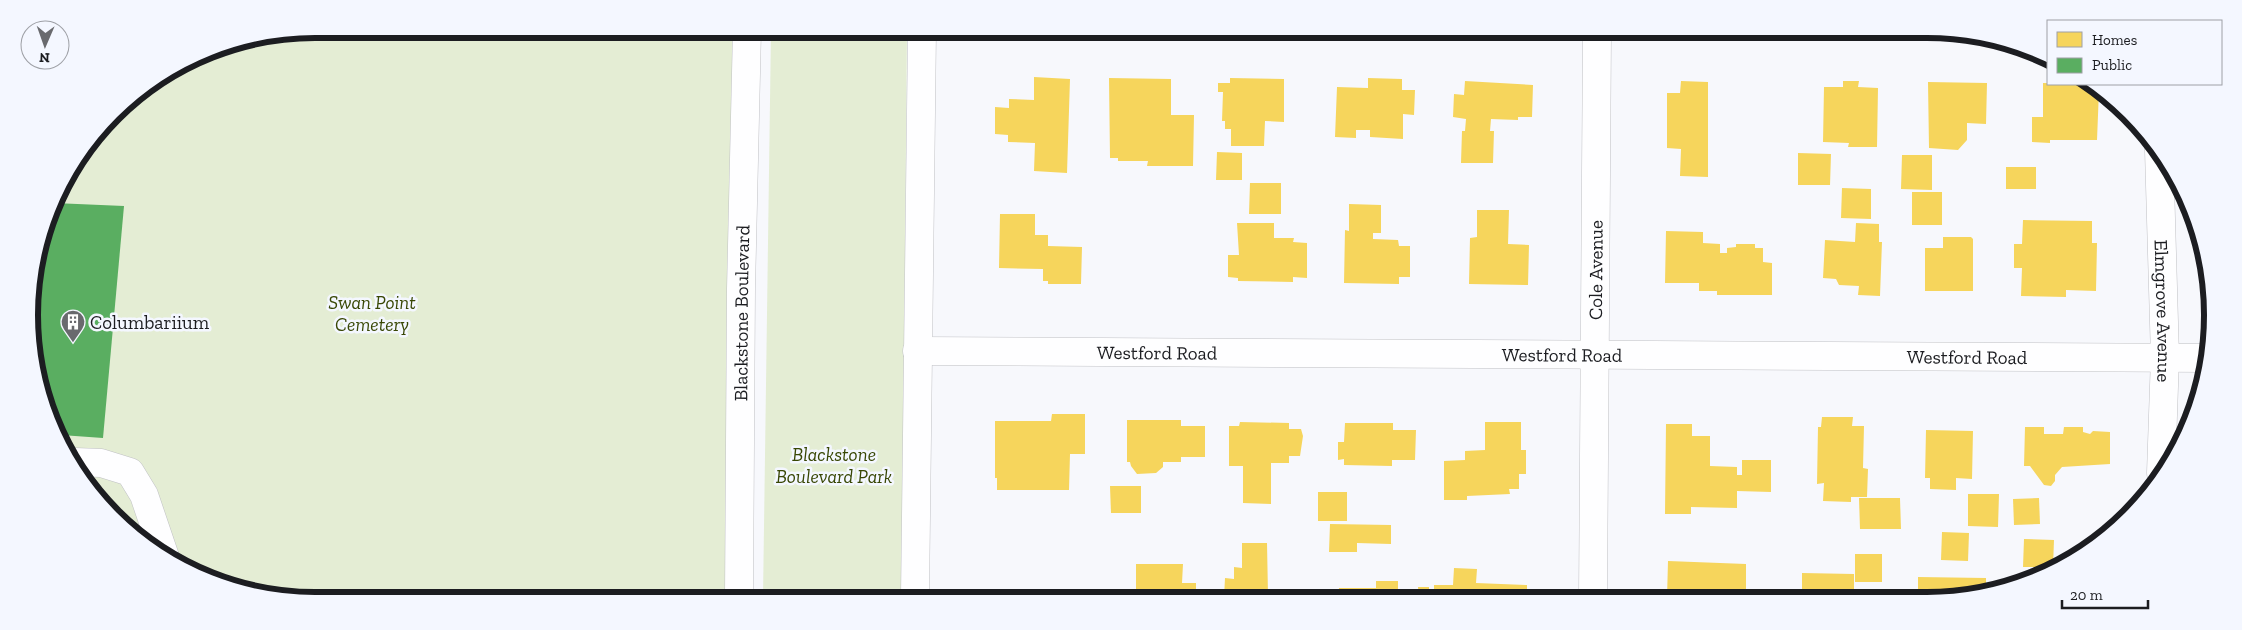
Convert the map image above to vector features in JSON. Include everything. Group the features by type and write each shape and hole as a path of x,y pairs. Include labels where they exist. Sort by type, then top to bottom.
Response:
{"street":[{"name":"Blackstone Boulevard","path":"739,592 740,289 747,38"},
{"path":"915,592 922,38"},
{"name":"Cole Avenue","path":"1593,592 1597,38"},
{"name":"Elmgrove Avenue","path":"2159,163 2165,357 2161,463"},
{"name":"Westford Road","path":"917,351 2201,358"},
{"path":"80,462 101,464 130,472 144,495 161,546"}],"green space":[{"name":"Swan Point Cemetery","path":"297,38 743,38 731,592 297,592 261,587 226,578 192,564 161,546 132,524 106,498 84,469 66,438 52,404 43,369 38,333 38,297 43,261 52,226 66,192 84,161 106,132 132,106 161,84 192,66 226,52 261,43"},
{"name":"Blackstone Boulevard Park","path":"771,38 907,38 902,592 763,592"}],"building: Homes":[{"path":"1034,77 1070,79 1067,173 1034,171 1035,143 1008,142 1008,135 995,134 995,107 1009,108 1009,99 1034,100"},
{"path":"1109,78 1171,79 1171,115 1194,115 1193,166 1147,166 1148,161 1118,161 1118,158 1110,158"},
{"path":"1230,78 1284,79 1284,122 1265,121 1264,146 1231,146 1231,129 1225,129 1225,121 1222,121 1223,92 1218,92 1218,83 1230,83"},
{"path":"1368,78 1402,79 1402,90 1415,90 1414,115 1403,114 1403,139 1370,137 1370,130 1356,130 1356,138 1335,137 1337,87 1368,88"},
{"path":"1465,81 1533,85 1532,117 1518,117 1518,120 1491,119 1490,131 1494,131 1493,163 1461,163 1462,131 1465,131 1466,119 1453,117 1454,94 1464,95"},
{"path":"1681,81 1708,82 1708,177 1680,176 1681,149 1667,148 1667,93 1680,93"},
{"path":"1843,81 1859,81 1858,87 1878,88 1877,147 1848,147 1849,143 1823,142 1824,87 1843,87"},
{"path":"1928,82 1987,83 1986,124 1967,123 1967,140 1958,150 1929,148"},
{"path":"2043,83 2047,83 2047,85 2082,85 2099,97 2097,140 2050,140 2050,143 2032,142 2032,117 2043,117"},
{"path":"1217,152 1242,153 1242,180 1216,180"},
{"path":"1798,153 1831,154 1830,185 1798,185"},
{"path":"1902,155 1932,155 1932,190 1901,189"},
{"path":"2006,167 2036,167 2036,189 2006,189"},
{"path":"1250,183 1281,183 1281,214 1249,214"},
{"path":"1842,188 1871,189 1871,219 1841,218"},
{"path":"1912,192 1942,192 1942,225 1912,225"},
{"path":"1349,204 1381,205 1381,233 1373,233 1373,239 1398,240 1399,246 1410,246 1410,277 1399,277 1399,284 1344,283 1345,230 1349,231"},
{"path":"1477,210 1509,210 1508,244 1529,245 1528,285 1469,284 1470,238 1477,237"},
{"path":"1000,214 1035,214 1035,235 1048,235 1048,246 1082,247 1081,284 1048,284 1048,281 1043,281 1043,269 999,268"},
{"path":"2023,220 2092,221 2092,243 2097,243 2096,291 2066,290 2066,297 2021,296 2022,268 2014,268 2014,244 2022,244"},
{"path":"1237,223 1274,223 1274,238 1294,238 1293,242 1307,243 1307,278 1293,277 1293,282 1238,281 1238,278 1228,277 1228,255 1239,255"},
{"path":"1856,223 1879,224 1879,242 1882,242 1880,296 1858,295 1859,286 1839,285 1836,279 1823,278 1825,240 1855,242"},
{"path":"1666,231 1703,232 1703,243 1720,244 1720,253 1727,253 1727,248 1736,247 1736,244 1755,244 1755,248 1763,248 1763,262 1772,263 1772,295 1717,295 1717,291 1699,291 1699,283 1665,283"},
{"path":"1943,237 1971,237 1973,239 1973,291 1925,291 1925,248 1943,248"},
{"path":"1052,414 1085,414 1085,454 1070,454 1069,490 997,490 997,478 995,478 995,421 1051,421"},
{"path":"1822,417 1853,417 1852,426 1864,426 1863,468 1868,469 1867,497 1851,497 1851,502 1823,501 1824,483 1817,484 1818,427 1821,427"},
{"path":"1127,420 1181,420 1181,426 1205,426 1205,457 1181,457 1181,462 1163,462 1163,467 1156,473 1137,474 1130,462 1127,462"},
{"path":"1240,422 1289,423 1289,429 1301,429 1303,436 1300,456 1289,456 1289,463 1271,463 1271,504 1243,503 1243,466 1229,466 1229,426 1239,426"},
{"path":"1485,422 1521,422 1521,450 1526,450 1526,474 1519,474 1519,489 1509,489 1510,494 1467,496 1467,500 1444,500 1444,461 1465,460 1465,451 1485,450"},
{"path":"1345,423 1393,423 1393,430 1416,430 1415,460 1392,460 1392,466 1344,465 1344,459 1338,460 1338,442 1344,442"},
{"path":"1666,424 1692,424 1692,436 1710,436 1710,466 1737,467 1737,475 1742,475 1742,460 1771,460 1771,492 1737,491 1737,508 1691,507 1691,514 1665,514"},
{"path":"2025,427 2044,427 2044,434 2063,434 2064,427 2083,427 2083,432 2090,434 2093,431 2110,432 2110,464 2062,467 2055,475 2055,481 2051,486 2044,485 2030,466 2024,466"},
{"path":"1926,430 1973,431 1972,479 1956,478 1956,490 1930,489 1930,478 1925,478"},
{"path":"1110,486 1141,486 1141,513 1111,513"},
{"path":"1318,492 1347,492 1347,521 1318,521"},
{"path":"1968,494 1999,494 1998,527 1968,526"},
{"path":"1859,498 1900,498 1901,529 1860,529"},
{"path":"2039,498 2040,524 2014,525 2013,499"},
{"path":"1330,524 1391,525 1391,544 1357,543 1357,552 1329,552"},
{"path":"1942,532 1969,533 1968,561 1941,560"},
{"path":"2024,539 2054,540 2053,562 2043,567 2023,567"},
{"path":"1242,543 1267,543 1268,592 1224,592 1225,578 1234,579 1234,567 1242,568"},
{"path":"1855,554 1882,554 1882,582 1855,582"},
{"path":"1668,561 1746,564 1746,592 1667,592"},
{"path":"1136,564 1183,564 1182,583 1196,583 1196,592 1122,592 1122,589 1136,589"},
{"path":"1454,568 1477,569 1476,583 1527,585 1527,592 1434,592 1434,585 1453,585"},
{"path":"1802,573 1854,574 1854,592 1802,592"},
{"path":"1918,577 1986,578 1986,586 1981,587 1945,592 1918,592"},
{"path":"1376,581 1398,581 1398,592 1339,592 1339,588 1376,588"},
{"path":"1418,587 1429,587 1429,592 1418,592"}],"building: Public":[{"name":"Columbariium","path":"61,203 124,206 103,438 65,435 52,404 43,369 38,333 38,297 47,243"}],"place":[{"name":"Columbariium","path":"73,343"}]}
